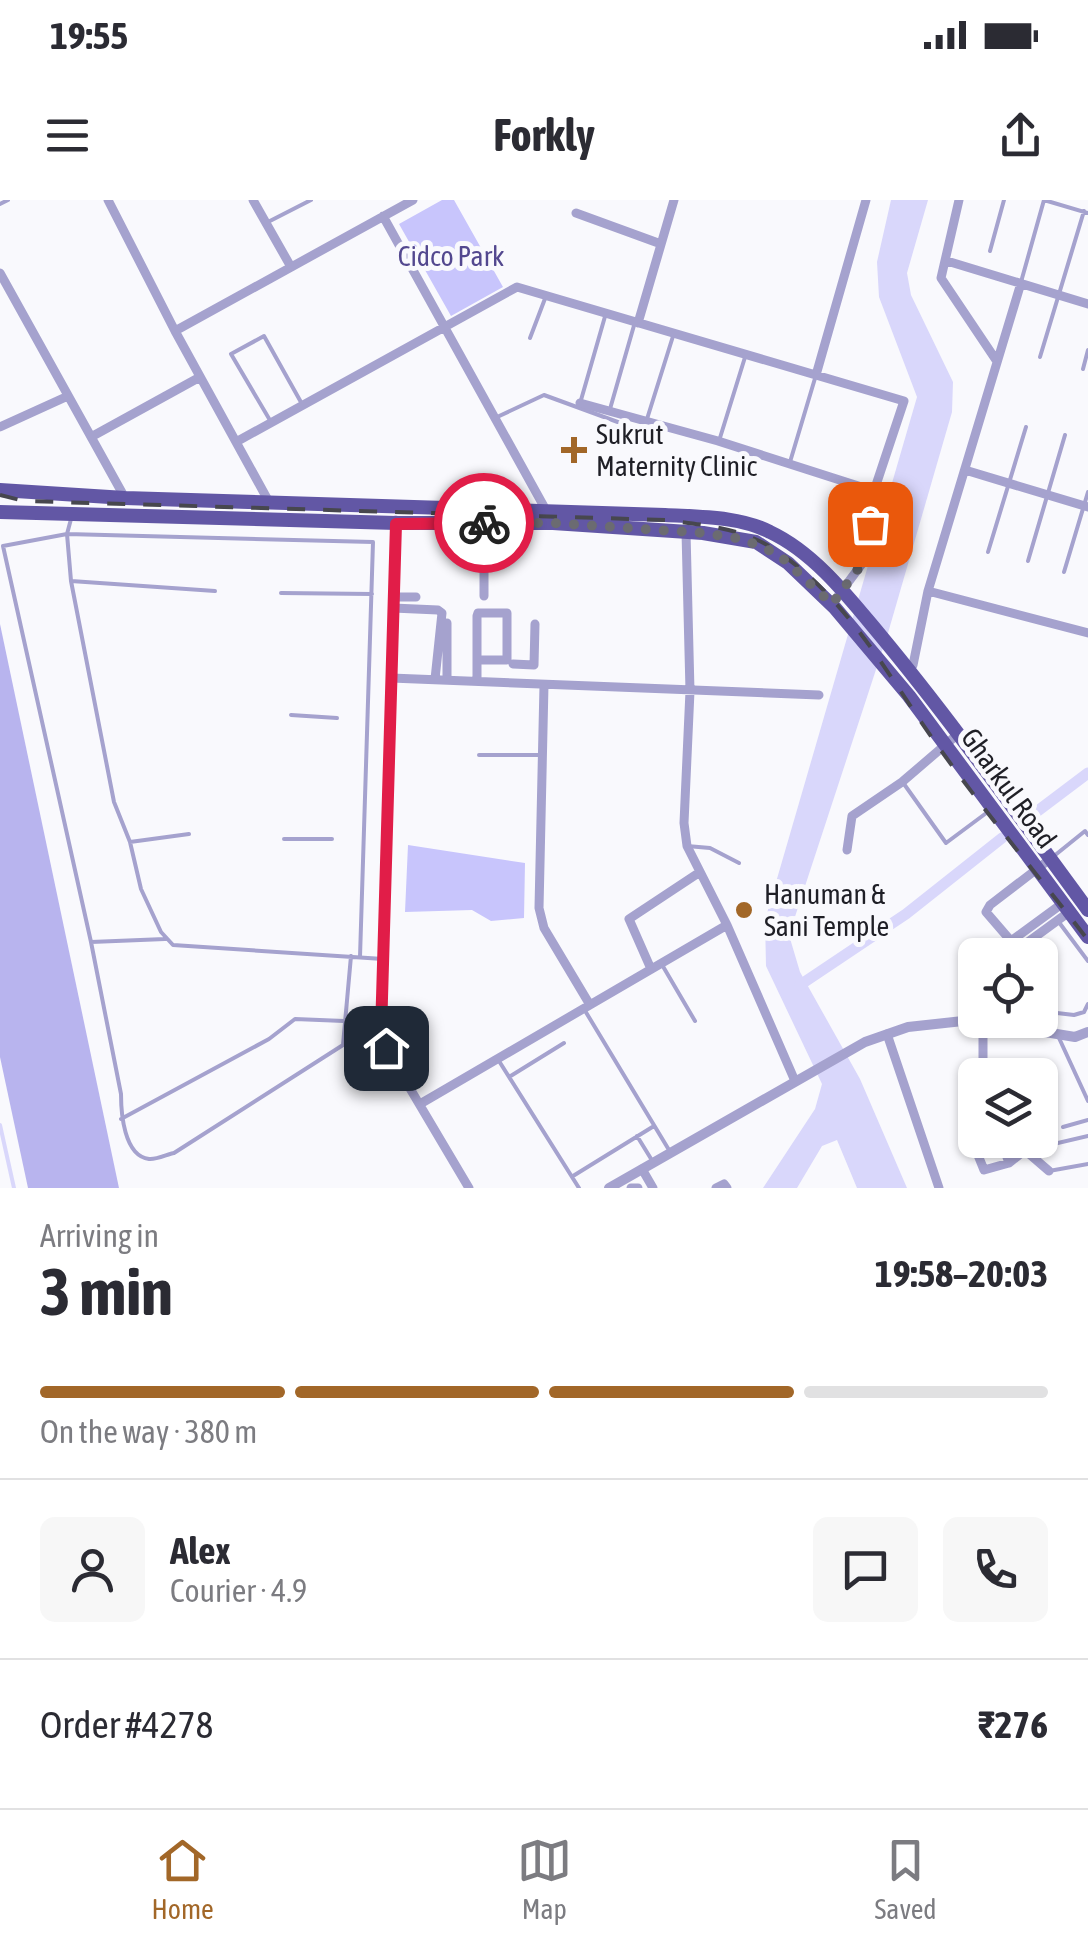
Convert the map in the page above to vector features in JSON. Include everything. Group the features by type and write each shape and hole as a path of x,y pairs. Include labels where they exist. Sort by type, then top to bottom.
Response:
{"main road":[{"path":"0,490 550,517"},
{"path":"0,512 396,524 550,517"},
{"name":"Gharkul Road","path":"550,517 726,535 767,548 788,563 834,606 952,739 1044,865 1064,912 1088,937"},
{"name":"Gharkul Road","path":"550,517 704,517 761,527 787,542 845,594 907,665 992,808 1088,910"}],"street":[{"path":"108,200 174,331 269,502"},
{"path":"254,200 291,267"},
{"path":"174,331 413,200"},
{"path":"637,322 674,200"},
{"path":"816,375 866,200"},
{"path":"959,200 941,278 996,360"},
{"path":"576,212 661,244"},
{"path":"383,216 550,517"},
{"path":"946,261 1088,304"},
{"path":"0,273 125,498"},
{"path":"907,665 1021,284"},
{"path":"236,442 517,287 904,401 874,491 867,557 834,606"},
{"path":"91,437 200,377"},
{"path":"0,427 68,396"},
{"path":"580,402 874,491"},
{"path":"965,470 1087,506"},
{"path":"70,514 71,493"},
{"path":"396,507 381,1032 386,1048 469,1188"},
{"path":"484,523 484,596"},
{"path":"686,532 690,691 684,823 688,846 795,1081"},
{"path":"928,592 1088,633"},
{"path":"393,596 416,597"},
{"path":"393,608 440,611 437,665 441,680"},
{"path":"475,681 478,613 507,613 507,660 477,660"},
{"path":"473,616 475,681"},
{"path":"441,680 447,620"},
{"path":"513,683 514,621"},
{"path":"513,664 534,665 536,624"},
{"path":"424,665 437,665"},
{"path":"391,678 819,695"},
{"path":"544,684 539,908 544,928 587,1007"},
{"path":"847,850 852,816 902,782 952,739"},
{"path":"1044,865 987,908 1011,942 1064,912"},
{"path":"656,966 628,920 700,872"},
{"path":"1033,938 1064,912"},
{"path":"420,1104 727,925"},
{"path":"610,1188 865,1042 908,1027 958,1023"},
{"path":"1058,1034 1075,1036 1088,1032"},
{"path":"887,1034 939,1188"},
{"path":"979,1158 987,1171 1015,1158"},
{"path":"1007,1158 1009,1163"},
{"path":"1032,1158 1048,1171"},
{"path":"642,1170 653,1188"},
{"path":"716,1188 724,1184 727,1188"}],"lane":[{"path":"0,204 8,200"},
{"path":"266,223 311,200"},
{"path":"990,251 1004,200"},
{"path":"1021,284 1044,200 1086,212 1040,357"},
{"path":"530,338 546,296"},
{"path":"580,402 606,314"},
{"path":"610,410 637,322"},
{"path":"646,421 674,333"},
{"path":"270,422 231,354 264,336 302,405"},
{"path":"1083,369 1088,350"},
{"path":"718,441 746,354"},
{"path":"789,466 816,375"},
{"path":"494,418 544,395 645,432 643,444 614,438"},
{"path":"988,552 1026,428"},
{"path":"1028,562 1064,435"},
{"path":"1064,572 1087,506 1088,492"},
{"path":"70,514 72,523 67,534 71,582 114,802 130,842 141,888 166,939 173,945 383,959"},
{"path":"352,956 343,1045 174,1153 150,1159 136,1153 121,1120 121,1094 91,942 3,546 67,534 373,542 360,957"},
{"path":"71,582 216,591"},
{"path":"281,593 372,594"},
{"path":"291,716 337,718"},
{"path":"480,755 543,755"},
{"path":"902,782 946,843 992,808"},
{"path":"1044,865 1085,831 1088,835"},
{"path":"130,842 189,834"},
{"path":"284,839 332,839"},
{"path":"688,846 710,848 739,863"},
{"path":"1064,912 1088,960"},
{"path":"91,942 166,939"},
{"path":"656,966 696,1021"},
{"path":"1058,1012 1080,1014 1088,1004"},
{"path":"587,1007 671,1153"},
{"path":"121,1120 269,1039 295,1019 345,1022"},
{"path":"1058,1036 1088,1101"},
{"path":"510,1077 564,1043"},
{"path":"498,1059 579,1188"},
{"path":"1063,1127 1088,1120"},
{"path":"572,1177 654,1126"},
{"path":"637,1136 654,1163"},
{"path":"1058,1143 1088,1136"},
{"path":"1048,1171 1088,1164"}],"green space":[{"name":"Cidco Park","path":"442,200 454,200 503,287 451,316 399,224"},
{"path":"408,845 525,863 524,918 491,921 472,910 405,912"}],"shaded area":[{"path":"891,200 928,200 907,273 911,295 953,382 952,412 888,633 789,935 800,972 860,1079 907,1188 857,1188 837,1140 822,1146 797,1188 763,1188 815,1109 822,1084 766,966 765,920 917,397 879,297 877,262"},
{"path":"0,624 119,1188 28,1188 0,1057"}],"waterway":[{"path":"1027,819 1088,773"},
{"path":"800,985 906,914 1002,838"},
{"path":"0,1125 14,1188"}],"railway":[{"path":"0,495 24,501 666,520 750,537 801,569 845,613 953,767 1088,940"}],"way so far":[{"path":"484,523 553,523 726,535 756,542 778,554 832,604 867,557 870,524"}],"place":[{"name":"Sukrut Maternity Clinic","path":"574,450"},
{"name":"Hanuman & Sani Temple","path":"744,910"}],"route":[{"path":"386,1048 381,1032 396,524 484,523"}]}
